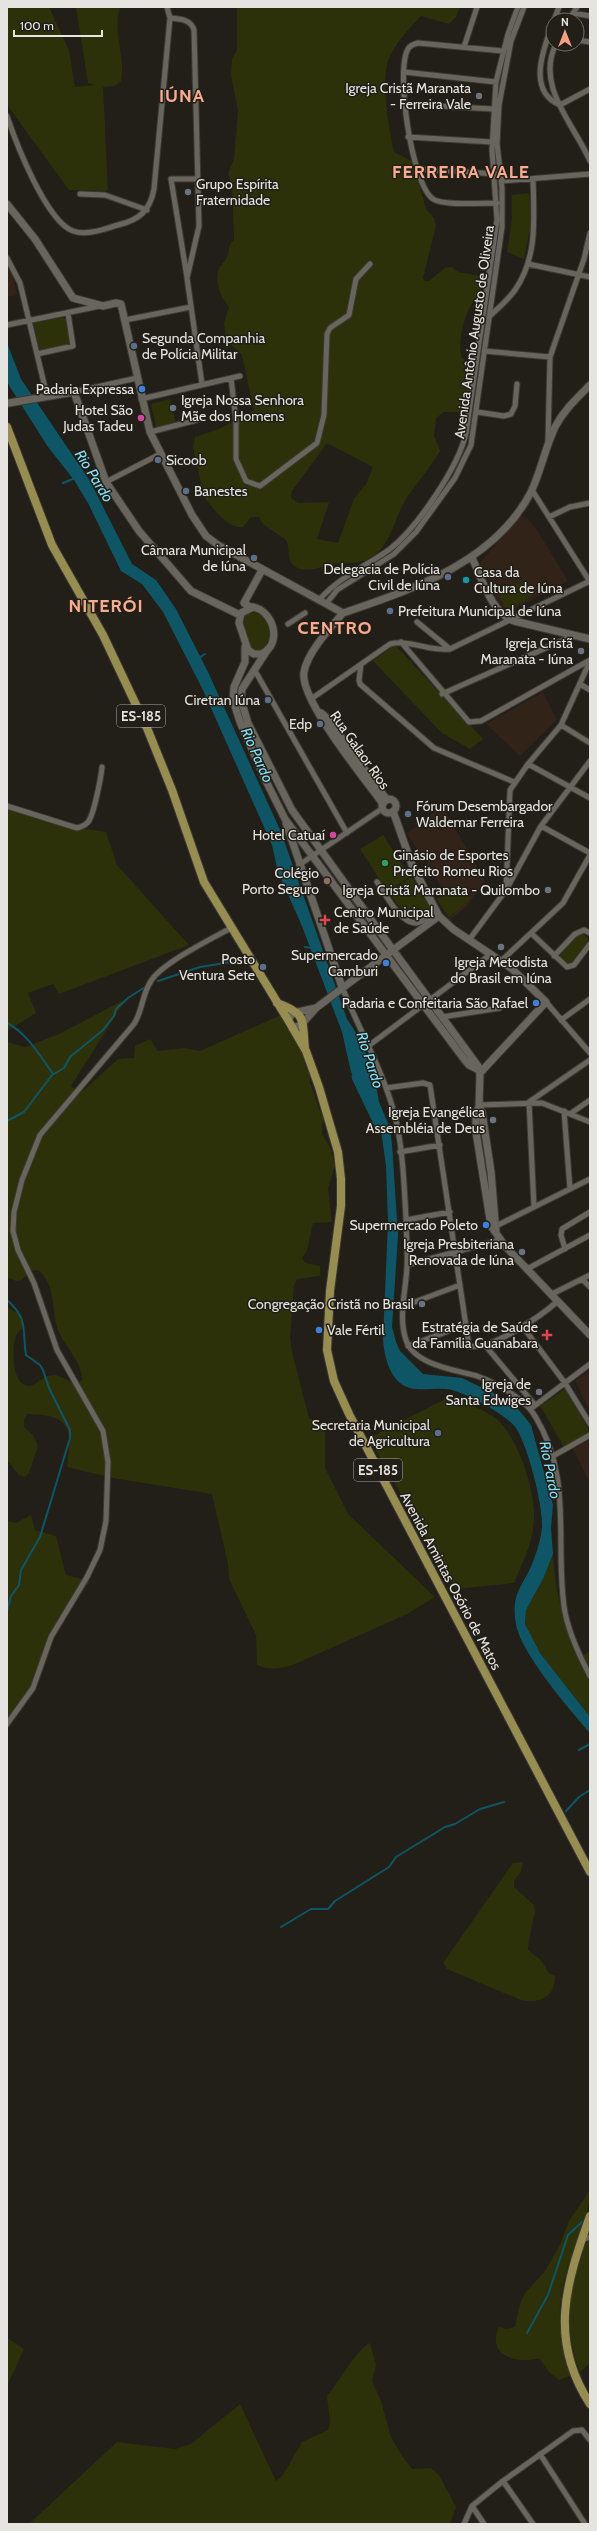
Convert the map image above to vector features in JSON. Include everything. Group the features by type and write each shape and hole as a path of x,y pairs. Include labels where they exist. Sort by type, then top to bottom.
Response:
{"main road":[{"name":"ES-185","path":"7,427 52,546 115,659 168,778 204,882 306,1052"},
{"path":"277,1003 298,1012 304,1023 306,1052"},
{"name":"Avenida Amintas Osório de Matos","path":"306,1052 319,1086 340,1166 341,1206 326,1338 328,1361 334,1382 348,1414 590,1872"},
{"path":"590,2216 565,2296 564,2330 569,2359 581,2390 590,2404"}],"street":[{"path":"7,116 15,140 42,195 59,220 68,228 80,232 97,231 131,220 147,210 154,189 170,18 167,7"},
{"path":"464,47 477,7"},
{"name":"Avenida Antônio Augusto de Oliveira","path":"318,600 337,581 380,556 400,540 440,488 456,460 466,433 496,230 497,203 492,142 496,82 503,51 518,7"},
{"name":"Avenida Antônio Augusto de Oliveira","path":"326,604 340,587 394,554 422,526 461,468 471,445 477,412 484,351 502,227 502,181 497,144 500,98 511,41 524,7"},
{"path":"170,18 186,21 193,26 194,30 198,234 187,278"},
{"path":"497,203 438,202 426,191 408,137 404,104 404,72 407,50 411,45 418,43 503,51"},
{"path":"545,47 542,56 541,80 547,97 560,104"},
{"path":"552,52 549,74 560,104 590,161"},
{"path":"404,72 496,82"},
{"path":"560,104 590,89"},
{"path":"404,104 493,109"},
{"path":"408,137 492,142"},
{"path":"418,169 501,174"},
{"path":"502,181 590,174"},
{"path":"197,179 172,179 202,384"},
{"path":"489,317 514,291 528,264 534,236 533,179"},
{"path":"80,194 105,194 147,210"},
{"path":"7,204 36,239 73,298 103,306"},
{"path":"548,446 550,358 578,276 590,233"},
{"path":"7,258 20,283 47,396"},
{"path":"231,378 236,421 236,459 246,481 260,486 317,443 324,415 327,334 330,328 349,315 356,279 370,264"},
{"path":"528,264 578,276 590,277"},
{"path":"7,325 116,303 122,306 136,378 150,432 192,515 206,536 262,570 343,613 402,593 472,558 505,528 532,490 548,446 563,414 590,385"},
{"path":"125,320 190,307"},
{"path":"37,354 73,346 68,313"},
{"path":"484,351 550,358"},
{"path":"141,399 240,376"},
{"path":"10,403 74,392 136,378"},
{"path":"477,412 504,416 511,414 515,406 517,384"},
{"path":"74,392 106,482 139,531 185,585 206,599 240,615"},
{"path":"150,432 197,420"},
{"path":"106,482 160,454"},
{"path":"311,699 386,646 401,642 431,648 450,649 474,639 510,619 590,582 532,490"},
{"path":"549,517 570,507 590,503"},
{"path":"472,558 496,606 510,619 590,639"},
{"path":"262,570 244,603 264,612 272,623 273,636 268,649 254,669 241,693 245,714 280,790 320,851 393,950 469,1065 479,1072"},
{"path":"250,607 240,615 239,623 246,647 250,653 258,655 268,649"},
{"path":"288,624 304,613"},
{"name":"Rua Galaor Rios","path":"343,613 321,640 305,668 304,681 311,699 384,804 386,812 393,811"},
{"path":"417,622 450,649"},
{"path":"442,694 576,635"},
{"path":"401,642 442,694 469,722 478,723 590,660"},
{"path":"246,647 244,662 234,687 234,707 247,740 285,819 340,989 386,1088 396,1122 406,1220 407,1265 403,1325 408,1346 419,1356 439,1365 484,1379 521,1401 530,1409 546,1437 553,1456 561,1498 564,1606 574,1640 590,1676"},
{"path":"506,890 508,795 514,782 561,725 590,660"},
{"path":"361,665 359,680 360,684 429,744 446,754 514,782"},
{"path":"254,669 346,833"},
{"path":"580,684 590,690"},
{"path":"561,725 590,743"},
{"path":"469,940 506,890 541,826 590,761"},
{"path":"528,764 590,798"},
{"path":"7,806 78,828 85,826 90,821 101,781 102,767"},
{"name":"Rua Galaor Rios","path":"384,804 394,802 396,806 393,811 412,865 436,918 501,961 546,1002"},
{"path":"299,865 346,833 384,804"},
{"path":"285,819 386,955 427,1003 442,1017 475,1062 479,1072 479,1106 476,1113 477,1140 494,1229 500,1240 590,1335"},
{"path":"501,961 532,934 563,903 590,854 541,826"},
{"path":"377,882 404,920 414,923 428,918 436,918"},
{"path":"292,1028 304,1023 317,1007 436,918"},
{"path":"7,1724 33,1688 51,1637 96,1560 105,1532 107,1506 106,1438 57,1350 34,1283 15,1241 14,1212 22,1180 40,1135 134,1024 141,1012 146,989 154,976 174,962 231,928"},
{"path":"554,956 578,932 584,930 590,933"},
{"path":"532,934 565,966 571,966 590,944"},
{"path":"367,1047 491,954"},
{"path":"561,1020 590,999"},
{"path":"479,1072 546,1002 590,1053"},
{"path":"288,1020 291,1014 317,1007"},
{"path":"442,1017 500,1008"},
{"path":"528,1102 590,1060"},
{"path":"386,1088 429,1084 440,1145 468,1345 474,1347 484,1344 523,1327 558,1301"},
{"path":"570,1114 590,1100"},
{"path":"479,1106 528,1102 542,1103 590,1122"},
{"path":"528,1102 534,1207"},
{"path":"564,1111 570,1189"},
{"path":"400,1152 440,1145"},
{"path":"494,1229 590,1179"},
{"path":"406,1220 450,1212"},
{"path":"565,1249 561,1235 562,1229 590,1212"},
{"path":"527,1269 590,1235"},
{"path":"407,1265 500,1240"},
{"path":"552,1294 590,1275"},
{"path":"582,1279 590,1287"},
{"path":"404,1306 460,1284"},
{"path":"408,1346 465,1325"},
{"path":"523,1327 565,1383 590,1424"},
{"path":"484,1344 535,1405"},
{"path":"530,1409 590,1364"},
{"path":"553,1456 590,1435"},
{"path":"582,2240 590,2237"},
{"path":"464,2524 472,2506 503,2481 575,2430 584,2431 590,2440"},
{"path":"540,2454 585,2524"},
{"path":"503,2481 534,2524"},
{"path":"472,2506 484,2524"}],"shaded area":[{"path":"7,262 13,274 17,295 7,297"},
{"path":"521,515 530,521 539,533 568,581 508,612 496,598 480,563"},
{"path":"543,692 557,720 520,756 486,724"},
{"path":"442,805 485,881 467,906 450,920 436,900 445,892 407,834"},
{"path":"590,1370 590,1412 575,1381"},
{"path":"590,1439 590,1484 573,1449"}],"green space":[{"path":"7,7 49,7 69,50 75,87 95,85 88,83 76,7 120,7 117,26 122,62 121,81 114,86 103,87 108,191 69,190 7,105"},
{"path":"237,7 460,7 456,17 449,24 421,16 402,37 394,49 388,61 385,81 388,119 394,152 413,162 426,209 434,218 436,226 423,278 425,281 429,281 445,268 452,267 458,272 482,276 480,292 467,314 460,340 462,358 473,367 466,412 444,412 436,418 434,436 440,451 403,504 384,546 370,558 360,562 334,564 311,570 297,568 290,560 286,540 263,524 259,517 251,517 243,527 237,527 230,524 218,514 199,488 201,483 193,447 195,437 219,429 254,410 242,355 226,340 224,323 229,307 221,295 217,281 218,271 226,259 230,246 234,240 232,184 228,174 234,159 238,111 231,75 232,59 237,50","holes":["327,443 373,467 366,484 354,499 338,543 317,539 329,502 298,503 291,498 292,491"]},
{"path":"529,193 532,218 524,259 507,252 512,219 512,195"},
{"path":"66,317 72,345 40,351 33,323"},
{"path":"170,399 176,423 156,427 151,404"},
{"path":"524,581 533,596 507,610 499,594"},
{"path":"253,612 259,614 263,618 269,629 268,640 265,646 260,650 255,650 249,644 244,629 245,615"},
{"path":"395,645 483,739 470,749 442,733 373,661"},
{"path":"7,804 80,828 106,832 117,865 189,945 59,994 53,984 28,993 36,1013 7,1031"},
{"name":"Ginásio de Esportes Prefeito Romeu Rios","path":"383,835 410,877 387,891 360,849"},
{"path":"412,877 431,908 428,913 416,921 405,916 388,891"},
{"path":"460,884 470,899 449,917 437,899"},
{"path":"580,933 583,933 589,940 573,962 568,964 560,955"},
{"path":"126,999 71,1086 76,1090 84,1090 118,1059 134,1058 135,1046 150,1039 158,1051 184,1048 200,1051 281,1015 309,1066 310,1083 323,1119 322,1134 331,1149 335,1166 328,1188 332,1222 313,1223 307,1251 302,1258 305,1263 320,1266 320,1276 297,1279 294,1286 290,1338 293,1356 309,1418 325,1430 325,1468 348,1514 435,1597 407,1614 293,1665 280,1668 266,1668 257,1665 256,1635 229,1579 228,1564 212,1494 113,1478 67,1467 69,1442 68,1433 65,1426 53,1417 42,1415 27,1414 24,1419 24,1427 33,1435 38,1446 29,1473 25,1477 19,1475 7,1460 7,1307 22,1316 24,1324 16,1337 14,1344 14,1359 17,1374 20,1381 24,1385 33,1385 50,1375 77,1383 82,1380 79,1367 58,1330 48,1282 44,1276 38,1270 30,1271 22,1280 16,1281 7,1277 7,1042 25,1047 59,1034"},
{"path":"565,1389 590,1432 564,1447 540,1406"},
{"path":"449,1397 494,1417 510,1436 523,1464 532,1494 534,1519 530,1544 514,1583 455,1589 369,1438"},
{"path":"31,1515 35,1530 56,1536 66,1575 90,1581 55,1634 40,1674 7,1723 7,1521 16,1523"},
{"path":"553,1554 556,1582 561,1607 578,1658 590,1651 590,1717 540,1653 525,1624 526,1610 543,1579"},
{"path":"523,1862 521,1872 514,1881 514,1887 534,1905 535,1912 528,1950 541,1960 549,1973 555,1976 553,1989 549,1994 540,2000 534,2001 521,2000 447,1969 443,1963 513,1863"},
{"path":"590,2190 587,2211 564,2280 561,2295 560,2325 562,2341 571,2375 559,2380 549,2372 540,2359 519,2360 506,2356 497,2347 496,2334 499,2326 506,2329 515,2327 520,2304 525,2293 545,2271 560,2245 569,2221"},
{"path":"590,2232 590,2363 580,2372 570,2334 570,2301 577,2268"},
{"path":"7,2338 24,2349 7,2386"},
{"path":"370,2343 376,2365 372,2381 381,2401 391,2437 402,2456 412,2469 431,2468 439,2475 456,2507 450,2524 29,2524 117,2442 175,2449 191,2444 240,2404 276,2481 283,2475 302,2442 328,2430 330,2422 327,2396 353,2359"}],"water":[{"path":"7,343 21,379 90,481 132,564 156,580 176,609 208,672 281,832 347,1019 362,1042 375,1079 379,1102 390,1128 398,1235 392,1327 400,1351 423,1374 462,1378 493,1393 519,1410 531,1425 553,1505 551,1528 553,1554 543,1579 526,1610 525,1624 540,1653 590,1717 590,1733 559,1696 536,1665 526,1650 516,1624 515,1604 517,1596 534,1559 542,1527 542,1517 534,1476 521,1437 516,1428 504,1417 473,1398 453,1390 410,1388 397,1381 389,1368 383,1339 388,1222 386,1166 381,1130 365,1094 351,1072 342,1032 302,926 278,872 272,845 203,690 163,612 142,584 121,571 88,503 74,480 48,447 10,387 7,381"}],"waterway":[{"path":"63,483 75,478"},
{"path":"199,658 205,654"},
{"path":"305,947 312,948"},
{"path":"158,981 200,967 243,960"},
{"path":"7,1121 24,1112 52,1075 64,1068 70,1057 103,1030 114,1016 116,1009 128,998 145,987"},
{"path":"7,1023 14,1027 27,1039 53,1074"},
{"name":"Rio Pardo","path":"357,1077 379,1123"},
{"path":"7,1300 19,1313 22,1319 26,1355 40,1365 43,1370 49,1388 70,1430 70,1438 40,1537 21,1570 19,1585 11,1596 7,1611"},
{"path":"579,1750 590,1744"},
{"path":"566,1811 579,1797 590,1790"},
{"path":"281,1927 311,1909 328,1909 335,1901 389,1867 396,1857 445,1827 455,1824 480,1809 504,1802"},
{"path":"527,2333 548,2295 568,2235 582,2222"}],"place":[{"name":"Igreja Cristã Maranata - Ferreira Vale","path":"479,96"},
{"name":"Grupo Espírita Fraternidade","path":"188,192"},
{"name":"Segunda Companhia de Polícia Militar","path":"134,346"},
{"name":"Padaria Expressa","path":"142,389"},
{"name":"Igreja Nossa Senhora Mãe dos Homens","path":"173,408"},
{"name":"Hotel São Judas Tadeu","path":"141,418"},
{"name":"Sicoob","path":"158,460"},
{"name":"Banestes","path":"186,491"},
{"name":"Câmara Municipal de Iúna","path":"254,558"},
{"name":"Delegacia de Polícia Civil de Iúna","path":"448,577"},
{"name":"Casa da Cultura de Iúna","path":"466,580"},
{"name":"Prefeitura Municipal de Iúna","path":"390,611"},
{"name":"Igreja Cristã Maranata - Iúna","path":"581,651"},
{"name":"Ciretran Iúna","path":"268,700"},
{"name":"Edp","path":"320,724"},
{"name":"Fórum Desembargador Waldemar Ferreira","path":"408,814"},
{"name":"Hotel Catuaí","path":"333,835"},
{"name":"Ginásio de Esportes Prefeito Romeu Rios","path":"385,863"},
{"name":"Colégio Porto Seguro","path":"327,881"},
{"name":"Igreja Cristã Maranata - Quilombo","path":"548,890"},
{"name":"Centro Municipal de Saúde","path":"325,920"},
{"name":"Igreja Metodista do Brasil em Iúna","path":"501,947"},
{"name":"Supermercado Camburi","path":"386,963"},
{"name":"Posto Ventura Sete","path":"263,967"},
{"name":"Padaria e Confeitaria São Rafael","path":"536,1003"},
{"name":"Igreja Evangélica Assembléia de Deus","path":"493,1120"},
{"name":"Supermercado Poleto","path":"486,1225"},
{"name":"Igreja Presbiteriana Renovada de Iúna","path":"522,1252"},
{"name":"Congregação Cristã no Brasil","path":"422,1304"},
{"name":"Vale Fértil","path":"319,1330"},
{"name":"Estratégia de Saúde da Família Guanabara","path":"547,1335"},
{"name":"Igreja de Santa Edwiges","path":"539,1392"},
{"name":"Secretaria Municipal de Agricultura","path":"438,1433"}],"district":[{"name":"IÚNA","path":"182,96"},
{"name":"FERREIRA VALE","path":"461,172"},
{"name":"NITERÓI","path":"106,606"},
{"name":"CENTRO","path":"335,628"}]}
